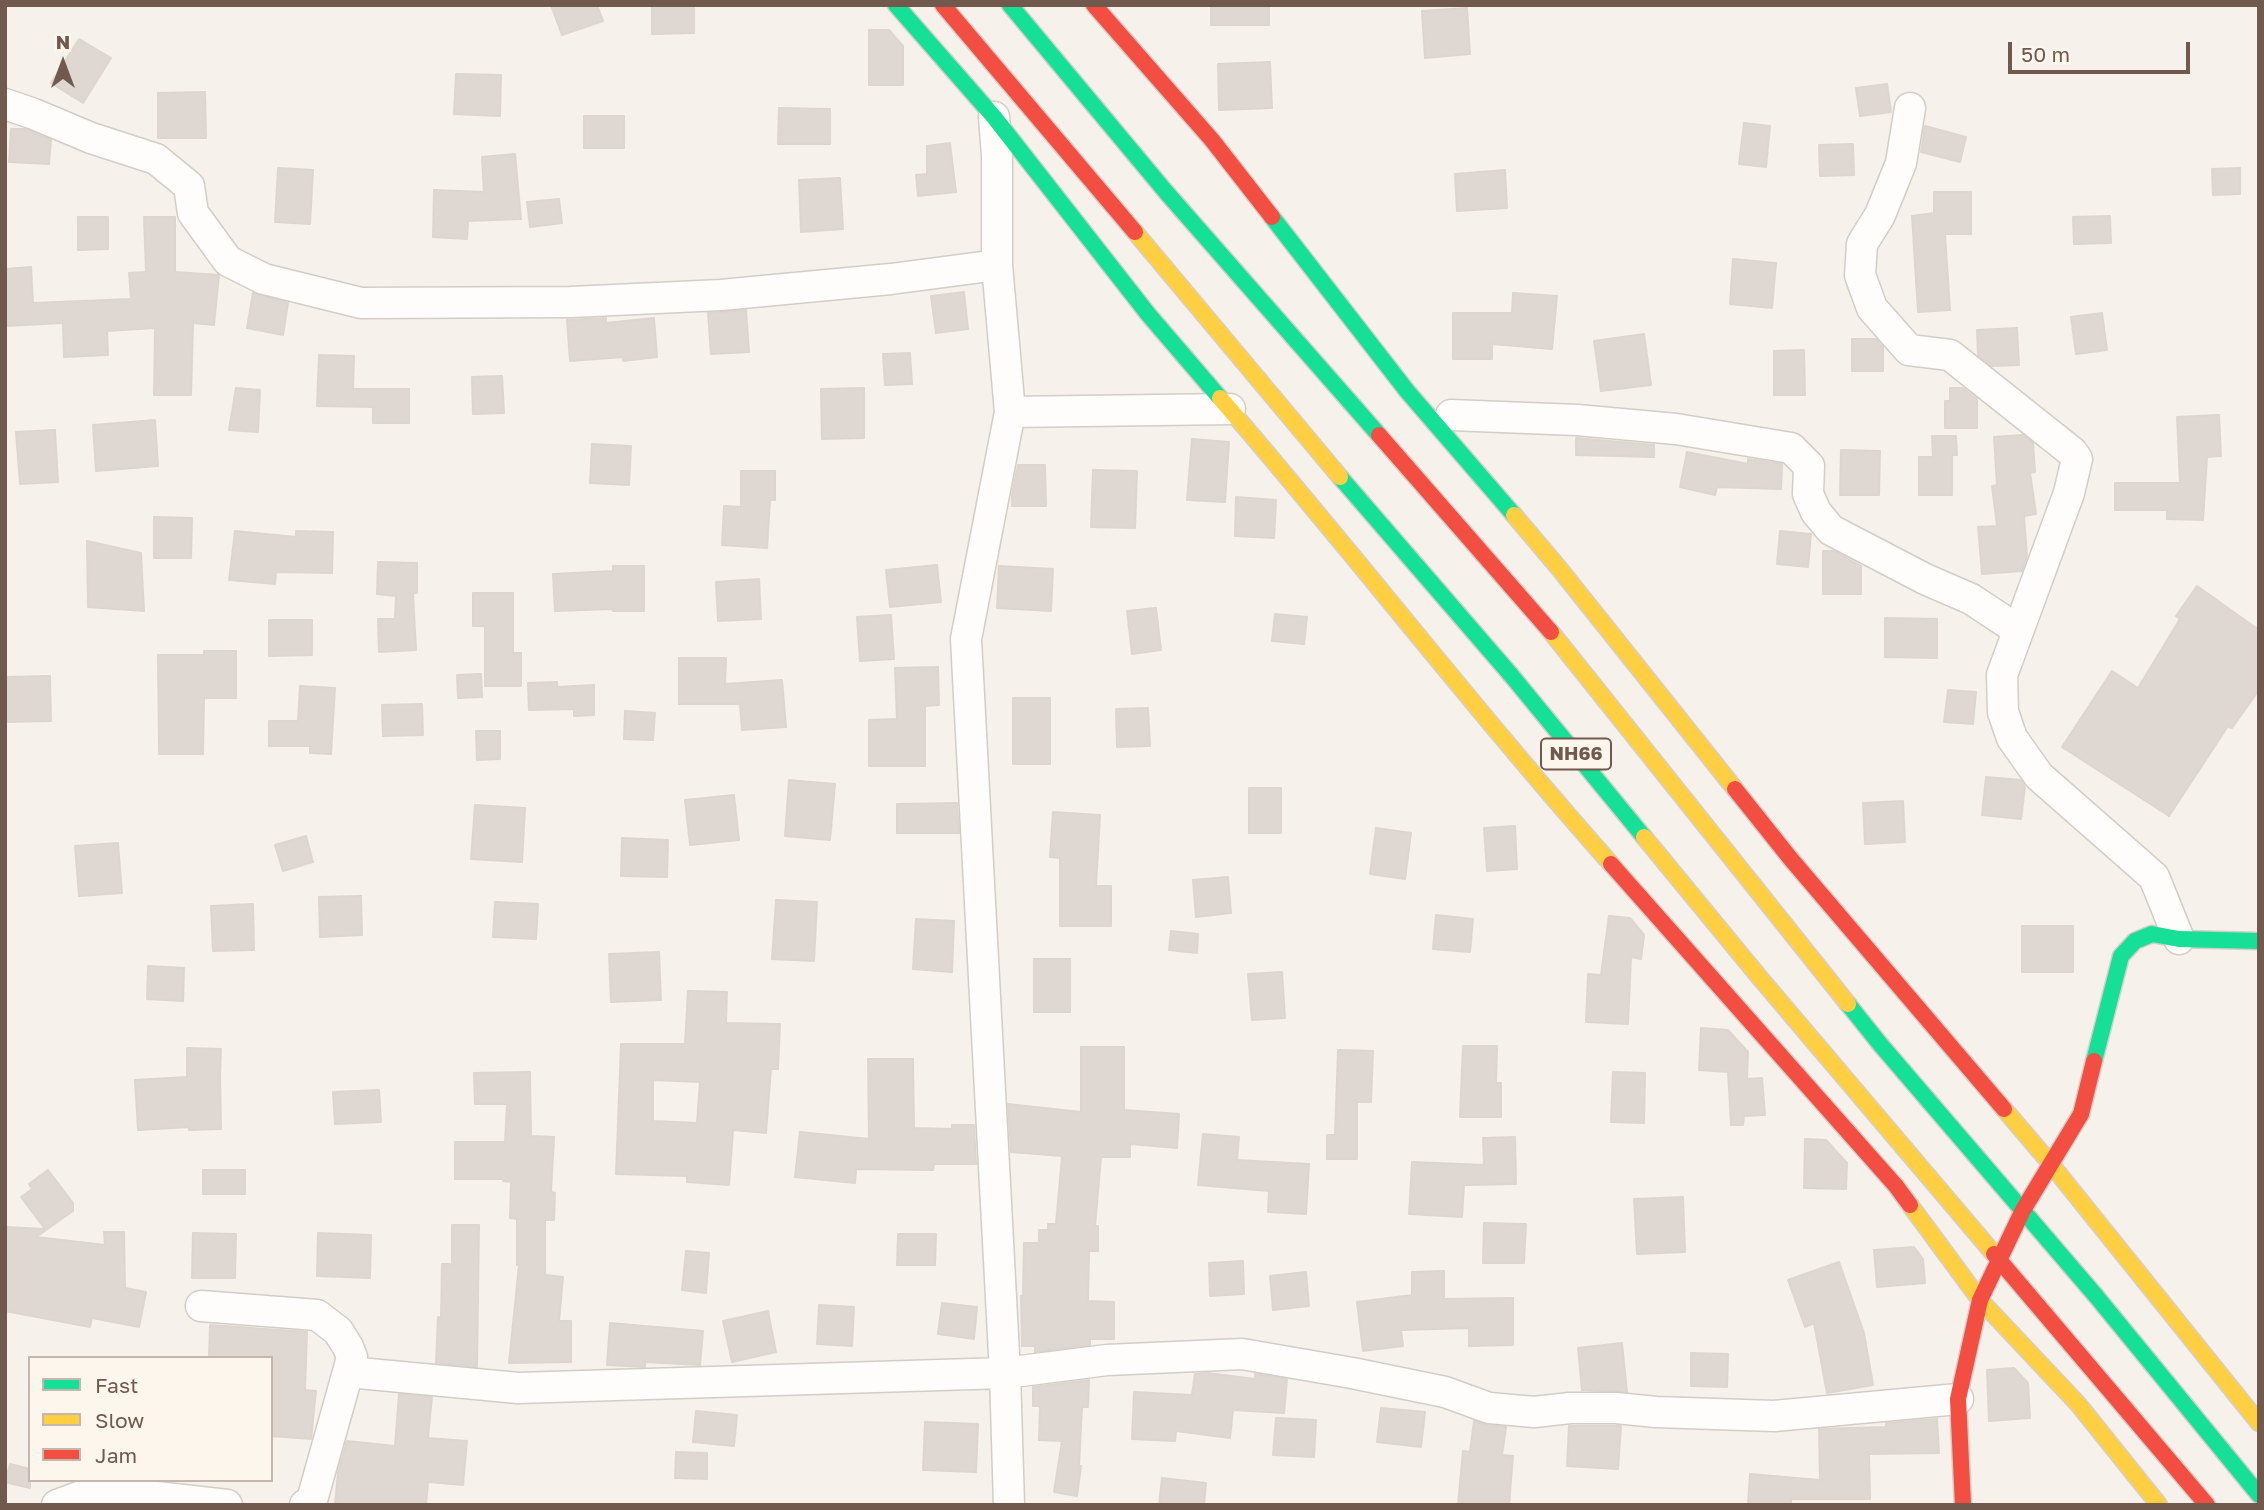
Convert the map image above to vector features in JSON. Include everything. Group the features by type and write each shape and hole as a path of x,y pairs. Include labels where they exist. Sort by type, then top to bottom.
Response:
{"main road":[{"path":"896,5 994,117 1148,314 1313,506 1539,783 1896,1186 1980,1300 2078,1404 2159,1505"},
{"name":"NH66","path":"943,5 1319,453 1511,675 1752,967 2207,1505"},
{"name":"NH66","path":"1010,5 1166,192 1572,656 1880,1044 2023,1210 2259,1495"},
{"path":"1094,5 1212,140 1407,391 1558,567 1790,858 2050,1163 2259,1423"},
{"path":"1963,1505 1958,1399 1980,1300 2023,1210 2081,1114 2121,956 2135,942 2152,934 2179,939 2259,941"}],"street":[{"path":"5,104 91,138 156,159 189,186 192,213 228,261 264,279 361,303 571,302 721,296 997,265"},
{"path":"1910,108 1901,163 1880,215 1862,244 1860,275 1871,308 1909,350 1950,355 2072,452 2077,459 2069,493 2002,675 2003,712 2012,738 2039,776 2154,877 2179,939"},
{"path":"994,117 997,265 1010,412 966,639 1005,1373 1009,1505"},
{"path":"1010,412 1230,409"},
{"path":"1451,415 1577,420 1664,428 1791,448 1809,466 1808,494 1816,512 1831,530 1925,579 1971,599 2018,630"},
{"path":"201,1306 317,1315 338,1331 348,1347 352,1357 348,1372 312,1500 305,1505"},
{"path":"348,1372 518,1388 1005,1373 1107,1360 1242,1354 1445,1392 1489,1408 1534,1412 1570,1408 1616,1408 1773,1416 1958,1399"},
{"path":"57,1505 84,1495 112,1492 227,1505"}],"building":[{"path":"551,5 597,5 603,21 562,35"},
{"path":"652,5 694,5 694,33 652,34"},
{"path":"1211,5 1269,5 1269,25 1211,25"},
{"path":"1467,8 1470,54 1425,58 1422,11"},
{"path":"869,30 889,30 903,46 903,85 869,85"},
{"path":"79,39 111,58 83,103 51,83"},
{"path":"1270,62 1272,108 1219,110 1218,64"},
{"path":"456,74 501,75 500,116 454,114"},
{"path":"1887,84 1891,112 1860,116 1856,88"},
{"path":"205,92 206,138 158,138 158,93"},
{"path":"779,108 830,109 830,144 778,144"},
{"path":"584,116 624,116 624,148 584,148"},
{"path":"1744,123 1770,126 1766,167 1739,164"},
{"path":"1925,126 1966,137 1960,162 1921,152"},
{"path":"11,129 25,129 51,140 49,164 9,162"},
{"path":"950,143 956,192 918,196 916,175 927,174 927,146"},
{"path":"1853,144 1854,175 1820,176 1819,145"},
{"path":"515,154 521,219 468,221 467,239 433,237 434,190 484,192 482,157"},
{"path":"278,168 313,170 310,224 275,222"},
{"path":"2240,168 2240,194 2213,195 2212,169"},
{"path":"1505,170 1507,208 1457,211 1455,174"},
{"path":"840,178 843,229 801,232 799,180"},
{"path":"1934,192 1971,192 1971,234 1945,234 1950,310 1918,312 1912,216 1934,213"},
{"path":"559,199 562,223 530,227 527,202"},
{"path":"2110,216 2111,243 2074,244 2073,217"},
{"path":"78,217 108,217 108,249 78,250"},
{"path":"144,217 175,217 175,272 219,275 214,325 193,323 191,395 154,395 155,328 107,331 108,355 64,357 63,323 5,326 5,269 31,267 33,303 131,299 129,273 146,272"},
{"path":"1733,259 1776,263 1772,308 1730,304"},
{"path":"964,292 968,329 936,333 931,296"},
{"path":"253,293 288,303 283,335 247,328"},
{"path":"1513,293 1557,296 1552,349 1492,344 1492,359 1453,359 1453,313 1512,313"},
{"path":"746,310 749,352 711,354 708,313"},
{"path":"2102,313 2107,350 2076,354 2071,317"},
{"path":"606,318 606,323 654,318 657,357 623,361 623,357 570,361 567,320"},
{"path":"2017,328 2019,365 1991,366 1978,355 1977,330"},
{"path":"1644,334 1651,385 1601,391 1594,341"},
{"path":"1852,339 1876,339 1883,347 1883,371 1852,371"},
{"path":"1804,350 1805,395 1774,395 1774,351"},
{"path":"910,353 912,384 885,385 883,354"},
{"path":"319,355 354,356 353,389 409,389 409,423 373,423 373,407 317,406"},
{"path":"502,376 504,413 473,414 472,377"},
{"path":"236,388 260,390 258,432 229,430"},
{"path":"864,388 864,438 822,439 821,389"},
{"path":"1950,388 1963,388 1977,399 1977,428 1945,428 1945,401 1950,401"},
{"path":"2219,415 2221,456 2207,457 2203,520 2167,519 2167,510 2115,510 2115,483 2180,483 2177,417"},
{"path":"155,420 158,466 96,471 93,425"},
{"path":"55,430 58,482 20,484 16,432"},
{"path":"2023,435 2033,443 2035,472 2030,473 2036,514 2024,516 2027,556 2022,571 1982,574 1978,527 1997,526 1992,486 1997,485 1994,437"},
{"path":"1932,436 1956,436 1957,455 1952,455 1952,495 1919,495 1919,457 1933,457"},
{"path":"1576,438 1654,445 1654,457 1576,455"},
{"path":"1192,439 1229,442 1225,502 1187,500"},
{"path":"592,444 631,446 629,485 590,483"},
{"path":"1841,450 1880,451 1879,495 1840,495"},
{"path":"1687,452 1748,464 1748,459 1782,464 1781,489 1717,487 1715,495 1680,487"},
{"path":"1018,465 1045,465 1046,506 1012,506"},
{"path":"1093,470 1137,471 1135,528 1091,527"},
{"path":"741,471 775,471 775,500 770,500 767,548 722,545 724,506 741,507"},
{"path":"1236,497 1276,500 1274,538 1235,536"},
{"path":"154,517 192,518 191,558 154,558"},
{"path":"235,531 296,537 296,531 333,532 332,573 276,572 275,584 229,580"},
{"path":"1780,531 1811,534 1808,567 1777,564"},
{"path":"87,541 141,553 144,611 88,607"},
{"path":"1823,551 1834,551 1861,566 1861,594 1823,594"},
{"path":"378,562 417,563 417,593 413,593 416,650 379,652 378,619 395,619 396,596 377,594"},
{"path":"937,565 941,602 890,607 886,570"},
{"path":"613,566 644,566 644,611 555,611 553,574 613,571"},
{"path":"999,566 1053,569 1051,611 997,608"},
{"path":"759,579 761,619 718,621 716,582"},
{"path":"2197,586 2259,630 2259,690 2232,728 2228,726 2169,816 2062,747 2112,671 2138,688 2180,619 2176,616"},
{"path":"473,593 513,593 513,653 521,653 521,686 485,686 485,626 473,626"},
{"path":"1156,608 1161,650 1132,654 1127,611"},
{"path":"1275,614 1307,617 1304,644 1272,641"},
{"path":"891,615 894,659 860,661 857,617"},
{"path":"1885,618 1937,619 1937,658 1885,657"},
{"path":"269,620 312,620 312,655 269,656"},
{"path":"204,651 236,651 236,698 204,698 203,754 159,754 158,655 204,655"},
{"path":"679,658 726,658 725,684 782,680 786,727 742,730 740,704 679,704"},
{"path":"938,667 939,705 925,706 925,766 869,766 869,720 897,719 895,668"},
{"path":"481,674 482,697 458,698 457,675"},
{"path":"50,676 51,721 5,722 5,677"},
{"path":"557,682 557,687 594,685 594,715 574,716 574,709 529,710 528,683"},
{"path":"300,686 335,688 331,754 310,753 310,746 269,746 269,721 298,721"},
{"path":"1948,690 1976,692 1973,724 1944,722"},
{"path":"1013,698 1050,698 1050,764 1013,764"},
{"path":"422,704 423,735 383,736 382,705"},
{"path":"1148,708 1150,746 1117,747 1116,709"},
{"path":"625,711 655,713 653,740 624,739"},
{"path":"476,731 500,731 500,759 477,760"},
{"path":"1986,777 2021,780 2025,787 2021,819 1982,815"},
{"path":"789,780 835,784 830,840 785,836"},
{"path":"1249,788 1281,788 1281,833 1249,833"},
{"path":"734,795 739,840 690,845 685,800"},
{"path":"1903,801 1905,842 1865,844 1863,803"},
{"path":"957,803 959,833 897,833 897,804"},
{"path":"475,805 525,808 522,862 471,859"},
{"path":"1053,812 1100,815 1096,886 1111,886 1111,926 1060,926 1060,858 1050,857"},
{"path":"1515,826 1517,869 1487,871 1484,828"},
{"path":"1376,828 1411,833 1405,879 1370,874"},
{"path":"306,836 313,862 283,871 275,845"},
{"path":"622,838 668,840 667,877 621,876"},
{"path":"118,843 122,893 79,896 75,846"},
{"path":"1228,877 1231,913 1196,917 1193,880"},
{"path":"361,896 362,935 320,937 319,897"},
{"path":"776,900 817,902 814,961 772,959"},
{"path":"495,902 538,904 536,939 493,937"},
{"path":"253,904 254,950 213,951 211,906"},
{"path":"1436,915 1473,919 1470,952 1433,949"},
{"path":"1609,916 1630,918 1644,935 1641,959 1631,957 1628,1024 1586,1022 1588,974 1601,975"},
{"path":"916,919 954,921 952,972 913,969"},
{"path":"2022,926 2073,926 2073,972 2022,972"},
{"path":"1171,931 1198,934 1197,953 1169,950"},
{"path":"659,952 661,1000 611,1002 609,954"},
{"path":"1034,959 1070,959 1070,1012 1034,1012"},
{"path":"148,966 184,968 183,1001 147,999"},
{"path":"1282,972 1285,1018 1252,1020 1248,974"},
{"path":"688,991 727,992 726,1023 780,1024 778,1069 771,1069 766,1133 733,1130 729,1185 687,1182 687,1176 616,1174 621,1044 685,1044","holes":["653,1080 700,1082 697,1123 653,1121"]},
{"path":"1701,1028 1728,1030 1748,1052 1747,1079 1762,1078 1765,1115 1744,1116 1743,1125 1731,1125 1728,1072 1699,1070"},
{"path":"1463,1046 1497,1046 1496,1083 1501,1083 1501,1117 1460,1117"},
{"path":"1081,1047 1124,1047 1124,1110 1179,1114 1177,1148 1130,1144 1130,1157 1101,1157 1095,1226 1098,1226 1098,1251 1089,1251 1088,1301 1114,1302 1114,1339 1090,1339 1090,1345 1035,1352 1035,1346 1022,1346 1024,1243 1039,1243 1039,1230 1048,1230 1048,1224 1056,1224 1062,1156 1011,1152 1008,1104 1081,1112"},
{"path":"187,1048 221,1049 221,1129 189,1130 189,1127 138,1130 135,1080 187,1077"},
{"path":"1338,1050 1373,1051 1371,1102 1357,1102 1357,1159 1327,1159 1327,1135 1335,1135"},
{"path":"868,1059 913,1059 914,1128 952,1129 952,1125 974,1125 976,1164 934,1164 933,1170 856,1169 855,1183 795,1177 800,1132 869,1139"},
{"path":"530,1072 531,1136 554,1137 551,1192 555,1193 554,1220 545,1220 545,1275 563,1277 559,1321 571,1321 571,1362 509,1363 519,1265 517,1219 510,1218 511,1182 503,1179 455,1179 455,1142 505,1142 507,1104 475,1104 474,1073"},
{"path":"1613,1072 1645,1073 1644,1123 1611,1122"},
{"path":"379,1090 381,1122 335,1124 333,1092"},
{"path":"1203,1134 1239,1137 1237,1160 1309,1164 1306,1214 1268,1212 1269,1191 1198,1185"},
{"path":"1515,1137 1516,1184 1464,1185 1462,1217 1409,1214 1412,1162 1484,1165 1483,1138"},
{"path":"1805,1139 1826,1140 1847,1163 1846,1189 1804,1188"},
{"path":"48,1170 73,1203 73,1211 36,1237 105,1245 104,1232 124,1232 125,1288 146,1292 139,1327 92,1318 90,1327 5,1311 5,1227 45,1229 21,1197 32,1189 29,1184"},
{"path":"203,1170 245,1170 245,1194 203,1194"},
{"path":"1683,1197 1685,1252 1637,1254 1634,1199"},
{"path":"1484,1223 1526,1224 1524,1263 1483,1263"},
{"path":"452,1225 479,1225 477,1367 436,1363 438,1317 441,1318 442,1264 452,1264"},
{"path":"193,1233 236,1234 235,1278 192,1278"},
{"path":"318,1233 371,1235 370,1278 317,1276"},
{"path":"898,1234 936,1234 935,1265 897,1265"},
{"path":"1914,1247 1923,1259 1925,1283 1877,1287 1874,1250"},
{"path":"686,1251 709,1253 706,1293 682,1290"},
{"path":"1243,1261 1244,1294 1210,1296 1209,1263"},
{"path":"1839,1262 1864,1333 1873,1385 1827,1393 1814,1323 1805,1327 1788,1280"},
{"path":"1444,1271 1444,1299 1513,1298 1513,1345 1469,1346 1469,1328 1401,1330 1403,1346 1363,1351 1357,1302 1412,1295 1412,1272"},
{"path":"1306,1272 1309,1306 1273,1310 1270,1276"},
{"path":"942,1303 977,1307 974,1339 938,1334"},
{"path":"819,1305 854,1307 852,1346 817,1344"},
{"path":"768,1311 776,1352 732,1362 723,1321"},
{"path":"610,1323 703,1331 700,1365 645,1362 645,1367 607,1365"},
{"path":"210,1325 307,1332 305,1390 316,1391 311,1439 273,1436 273,1356 209,1356"},
{"path":"1622,1343 1627,1392 1582,1390 1578,1348"},
{"path":"1691,1353 1728,1354 1727,1387 1691,1386"},
{"path":"2014,1368 2028,1383 2030,1418 1989,1421 1987,1370"},
{"path":"1195,1374 1255,1379 1255,1374 1287,1379 1284,1413 1233,1410 1230,1438 1176,1431 1175,1441 1132,1439 1134,1392 1192,1395"},
{"path":"1089,1380 1088,1407 1082,1407 1081,1466 1077,1496 1054,1492 1062,1441 1039,1440 1040,1406 1033,1406 1033,1387"},
{"path":"399,1394 432,1397 428,1438 467,1441 463,1485 428,1482 426,1505 335,1505 338,1472 347,1441 395,1446"},
{"path":"1381,1408 1425,1412 1421,1447 1377,1442"},
{"path":"696,1411 737,1415 734,1446 693,1442"},
{"path":"1276,1418 1316,1420 1314,1457 1273,1455"},
{"path":"1937,1419 1939,1453 1869,1454 1870,1499 1791,1499 1791,1505 1748,1505 1750,1474 1820,1480 1819,1429 1886,1427 1886,1423"},
{"path":"1474,1421 1506,1427 1502,1455 1513,1456 1509,1505 1458,1505 1463,1451 1470,1452"},
{"path":"925,1422 978,1424 976,1472 923,1470"},
{"path":"1569,1426 1621,1426 1618,1469 1567,1466"},
{"path":"676,1452 707,1453 707,1479 675,1478"},
{"path":"10,1464 28,1468 30,1488 5,1482"},
{"path":"1162,1478 1206,1483 1204,1505 1159,1505"}],"traffic: fast":[{"path":"896,5 994,117 1148,314 1220,398"},
{"path":"1010,5 1166,192 1379,435"},
{"path":"1272,217 1407,391 1514,515"},
{"path":"1340,477 1511,675 1644,837"},
{"path":"2094,1061 2121,956 2135,941 2152,934 2179,939 2259,941"},
{"path":"1848,1004 2096,1296 2259,1495"}],"traffic: slow":[{"path":"1135,232 1340,477"},
{"path":"1220,398 1611,864"},
{"path":"1514,515 1735,789"},
{"path":"1551,632 1848,1004"},
{"path":"1644,837 1994,1254"},
{"path":"2004,1109 2259,1423"},
{"path":"1910,1205 1980,1300 2078,1404 2159,1505"}],"traffic: jam":[{"path":"943,5 1135,232"},
{"path":"1094,5 1212,140 1272,217"},
{"path":"1379,435 1551,632"},
{"path":"1735,789 1790,858 2004,1109"},
{"path":"1611,864 1910,1205"},
{"path":"1963,1505 1958,1399 1980,1300 2023,1210 2081,1114 2094,1061"},
{"path":"1994,1254 2207,1505"}]}
